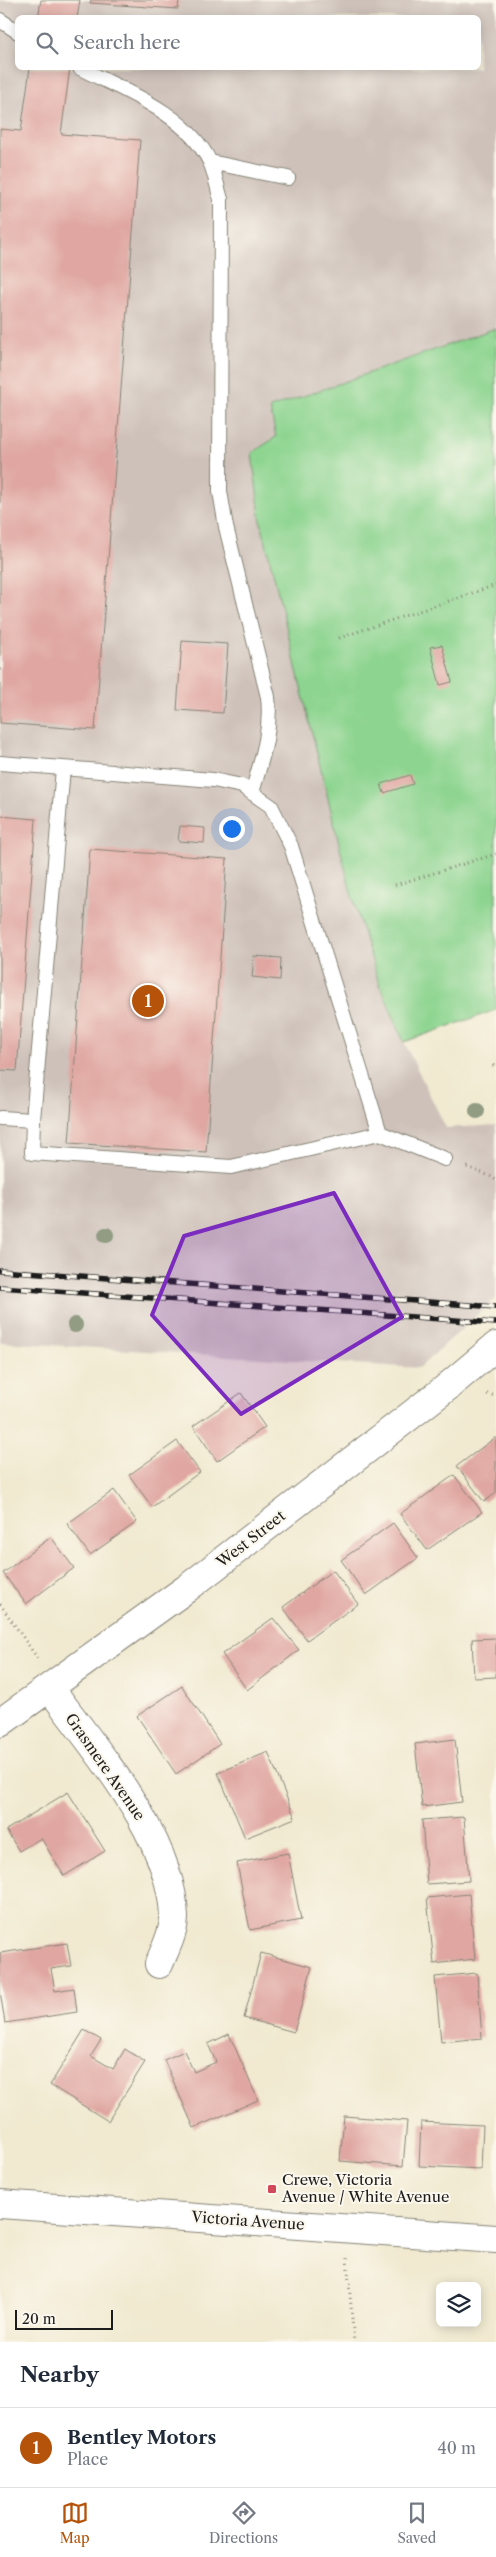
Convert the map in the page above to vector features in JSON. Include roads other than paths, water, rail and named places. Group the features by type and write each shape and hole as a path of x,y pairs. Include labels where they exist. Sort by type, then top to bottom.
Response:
{"street":[{"name":"West Street","path":"0,1723 186,1589 446,1388 496,1346"},
{"name":"Grasmere Avenue","path":"53,1686 131,1800 158,1852 165,1873 174,1917 172,1931 158,1964"},
{"name":"Victoria Avenue","path":"0,2204 496,2239"}],"lane":[{"path":"0,20 15,30"},
{"path":"84,70 161,110 191,134 210,162 221,199 220,491 226,527 268,698 270,716 266,746 252,793"},
{"path":"210,162 288,178"},
{"path":"0,763 213,780 242,786 271,806 291,846 380,1134"},
{"path":"63,768 33,1120 32,1153 231,1167 380,1134 445,1159"},
{"path":"0,1118 33,1120"}],"railway":[{"path":"0,1270 496,1307"},
{"path":"0,1287 496,1323"}],"place":[{"name":"Bentley Motors","path":"148,1001"},
{"name":"Crewe, Victoria Avenue / White Avenue","path":"272,2189"}]}
